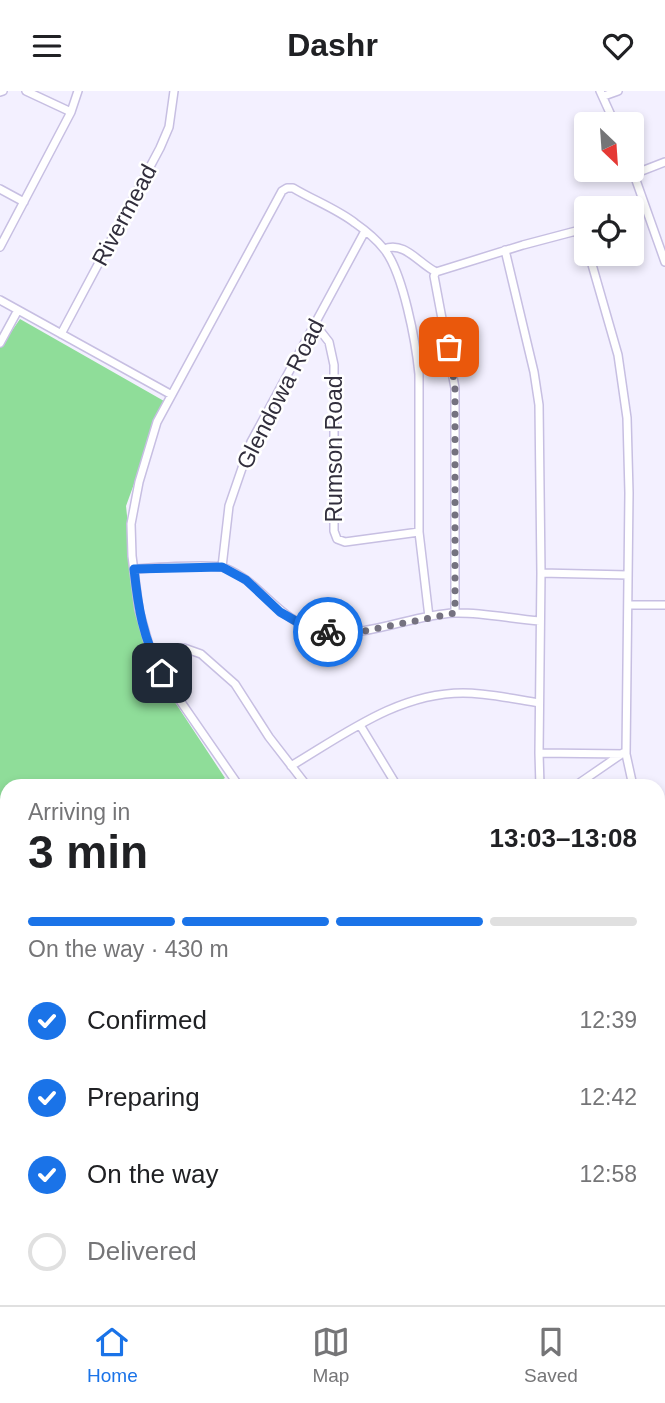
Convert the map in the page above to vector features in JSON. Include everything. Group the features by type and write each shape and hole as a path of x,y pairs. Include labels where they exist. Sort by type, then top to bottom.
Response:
{"street":[{"path":"26,91 71,113"},
{"path":"0,247 71,113 78,91"},
{"name":"Rivermead","path":"61,334 160,148 169,127 174,91"},
{"path":"610,112 602,94 618,91"},
{"path":"644,168 665,162"},
{"path":"637,182 663,249 665,262"},
{"path":"234,779 152,656 139,610 130,538 137,491 149,442 170,394 282,191 287,188 293,188 353,221 365,231 384,249 402,293 416,350 420,416 419,532 429,617"},
{"path":"0,189 24,202"},
{"name":"Glendowa Road","path":"222,567 229,506 244,457 263,416 365,231"},
{"path":"384,249 390,246 400,247 436,272 574,232"},
{"path":"505,250 534,372 538,405 541,573 540,779"},
{"path":"592,266 623,384 629,493 625,753 632,779"},
{"path":"436,272 434,276 455,388 455,613"},
{"path":"0,300 170,394"},
{"path":"0,343 18,310"},
{"name":"Rumson Road","path":"315,324 329,341 334,365 334,531 337,539 345,542 419,532"},
{"path":"134,569 222,567 246,580 280,612 306,627 342,633 455,613 540,621"},
{"path":"541,573 628,575"},
{"path":"628,605 665,605"},
{"path":"152,656 184,648 201,654 235,684 269,737 301,779"},
{"path":"291,766 381,712 401,704 449,694 469,693 539,703"},
{"path":"360,725 393,779"},
{"path":"539,753 625,753"},
{"path":"586,779 625,753"}],"green space":[{"path":"20,319 164,401 126,506 137,613 151,666 223,779 0,779 0,348"}],"way so far":[{"path":"328,632 359,632 455,613 456,426 455,388 449,347"}],"route":[{"path":"162,673 146,640 134,569 222,567 246,580 280,612 306,627 328,632"}]}
